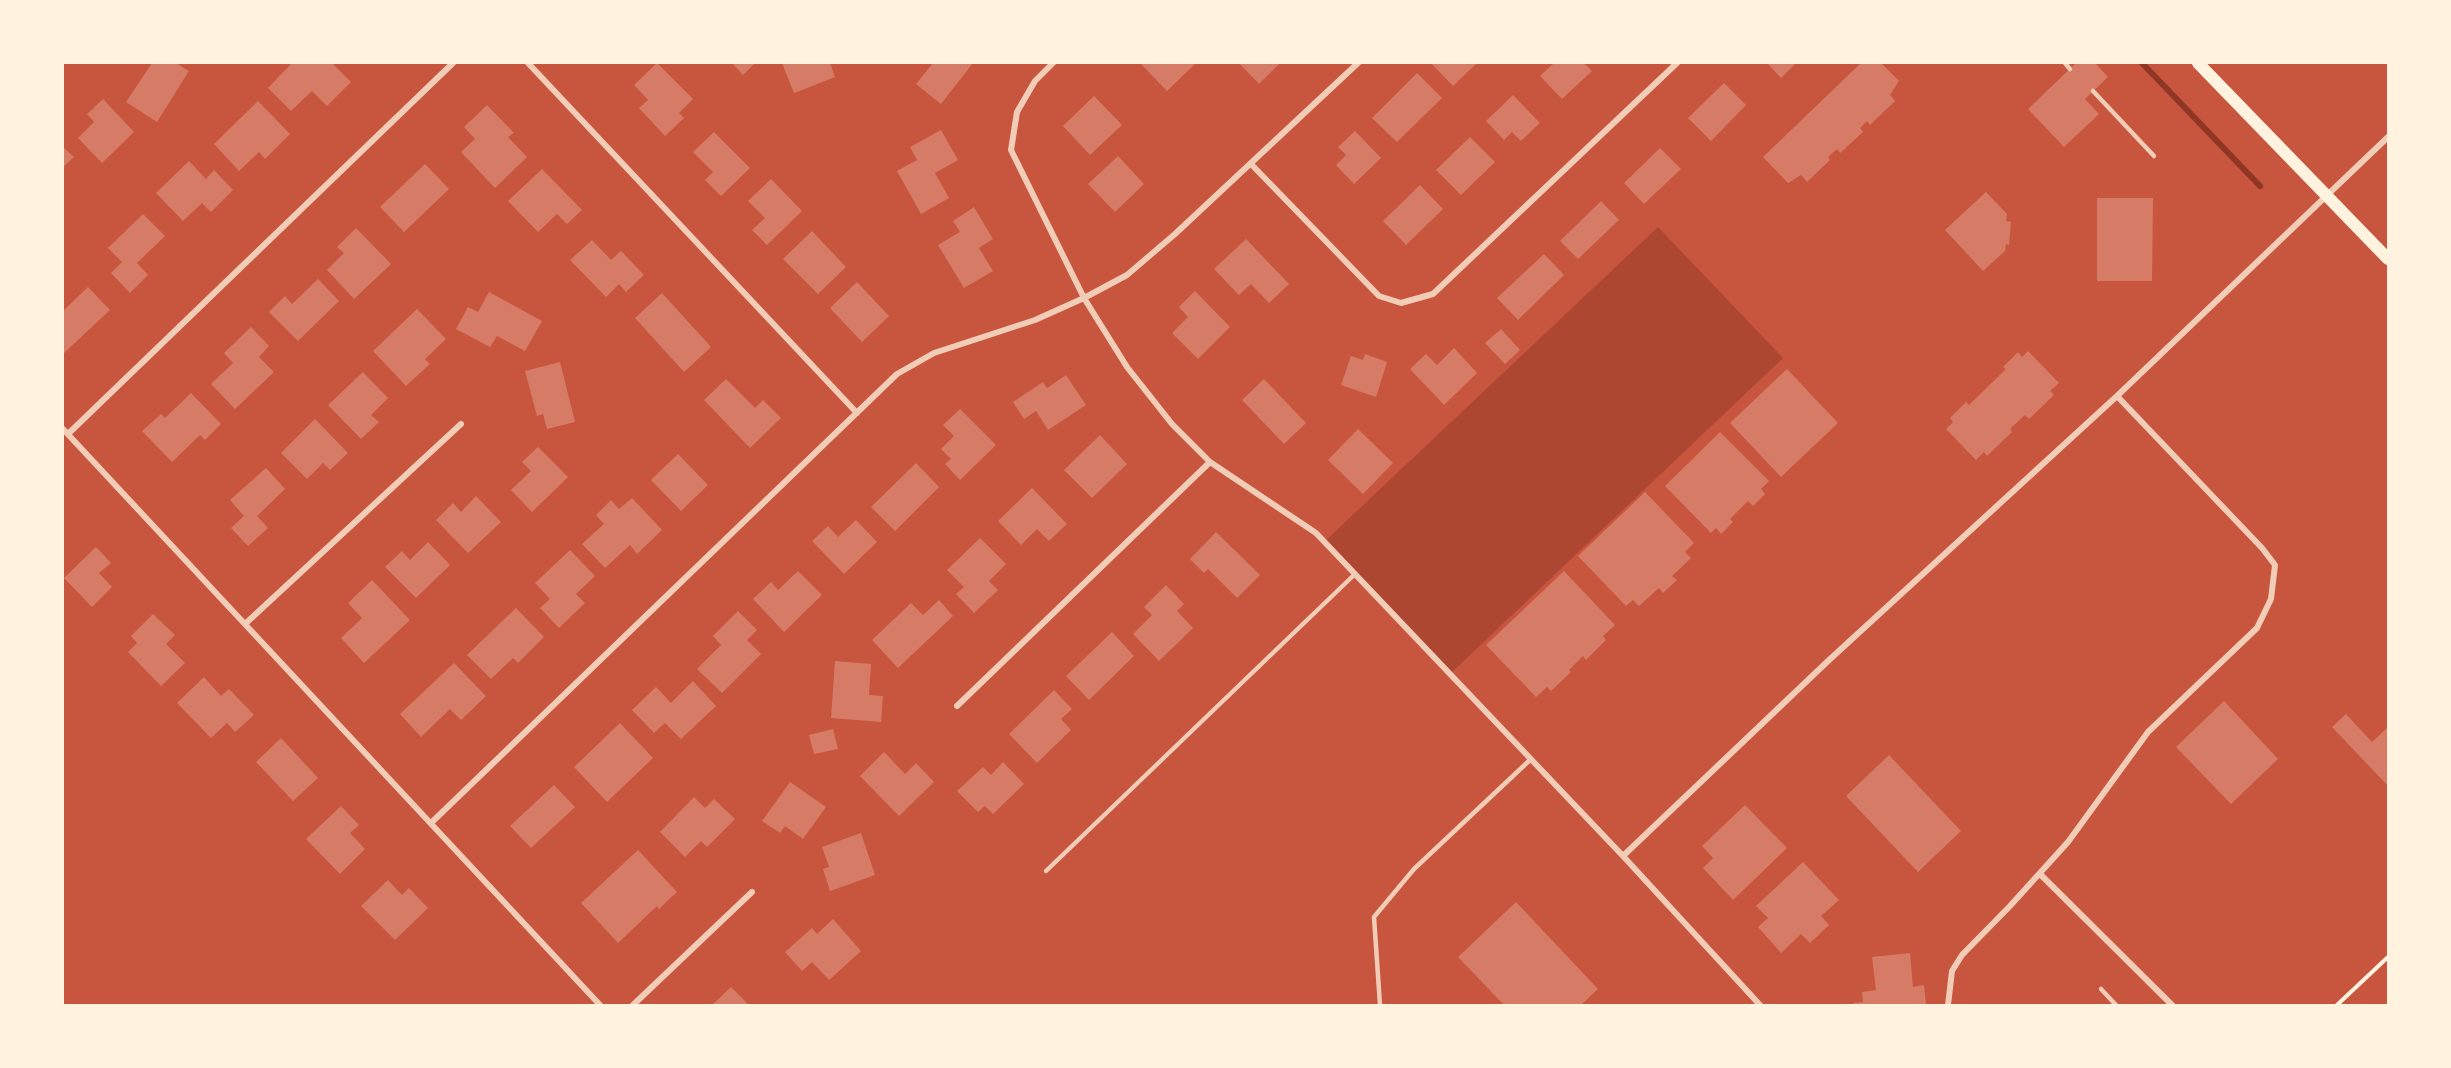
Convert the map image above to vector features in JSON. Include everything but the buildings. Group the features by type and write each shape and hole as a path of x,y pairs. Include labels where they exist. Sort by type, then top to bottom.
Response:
{"main road":[{"path":"2198,63 2388,259"}],"street":[{"path":"453,63 65,431 600,1005"},
{"path":"528,63 858,413"},
{"path":"1053,63 1035,81 1017,112 1011,150 1084,298 1127,367 1172,424 1210,462 1316,533 1623,856 1760,1005"},
{"path":"431,823 897,374 934,353 1035,320 1127,275 1251,164 1358,63"},
{"path":"1251,164 1379,296 1401,303 1432,294 1677,63"},
{"path":"1623,856 1828,661 2117,396 2388,137"},
{"path":"1948,1005 1952,971 1962,955 2068,842 2148,732 2257,628 2271,599 2275,565 2262,548 2117,396"},
{"path":"245,624 460,424"},
{"path":"957,706 1210,462"},
{"path":"2040,874 2172,1005"},
{"path":"633,1005 752,892"}],"lane":[{"path":"2065,63 2070,69"},
{"path":"2093,91 2154,156"},
{"path":"1046,871 1355,574"},
{"path":"1380,1005 1374,917 1414,869 1531,759"},
{"path":"2101,989 2116,1005"}],"path":[{"path":"2337,1005 2388,957"}],"shaded area":[{"path":"1658,227 1783,358 1450,674 1324,542"}],"waterway":[{"path":"2142,63 2260,186"}]}
